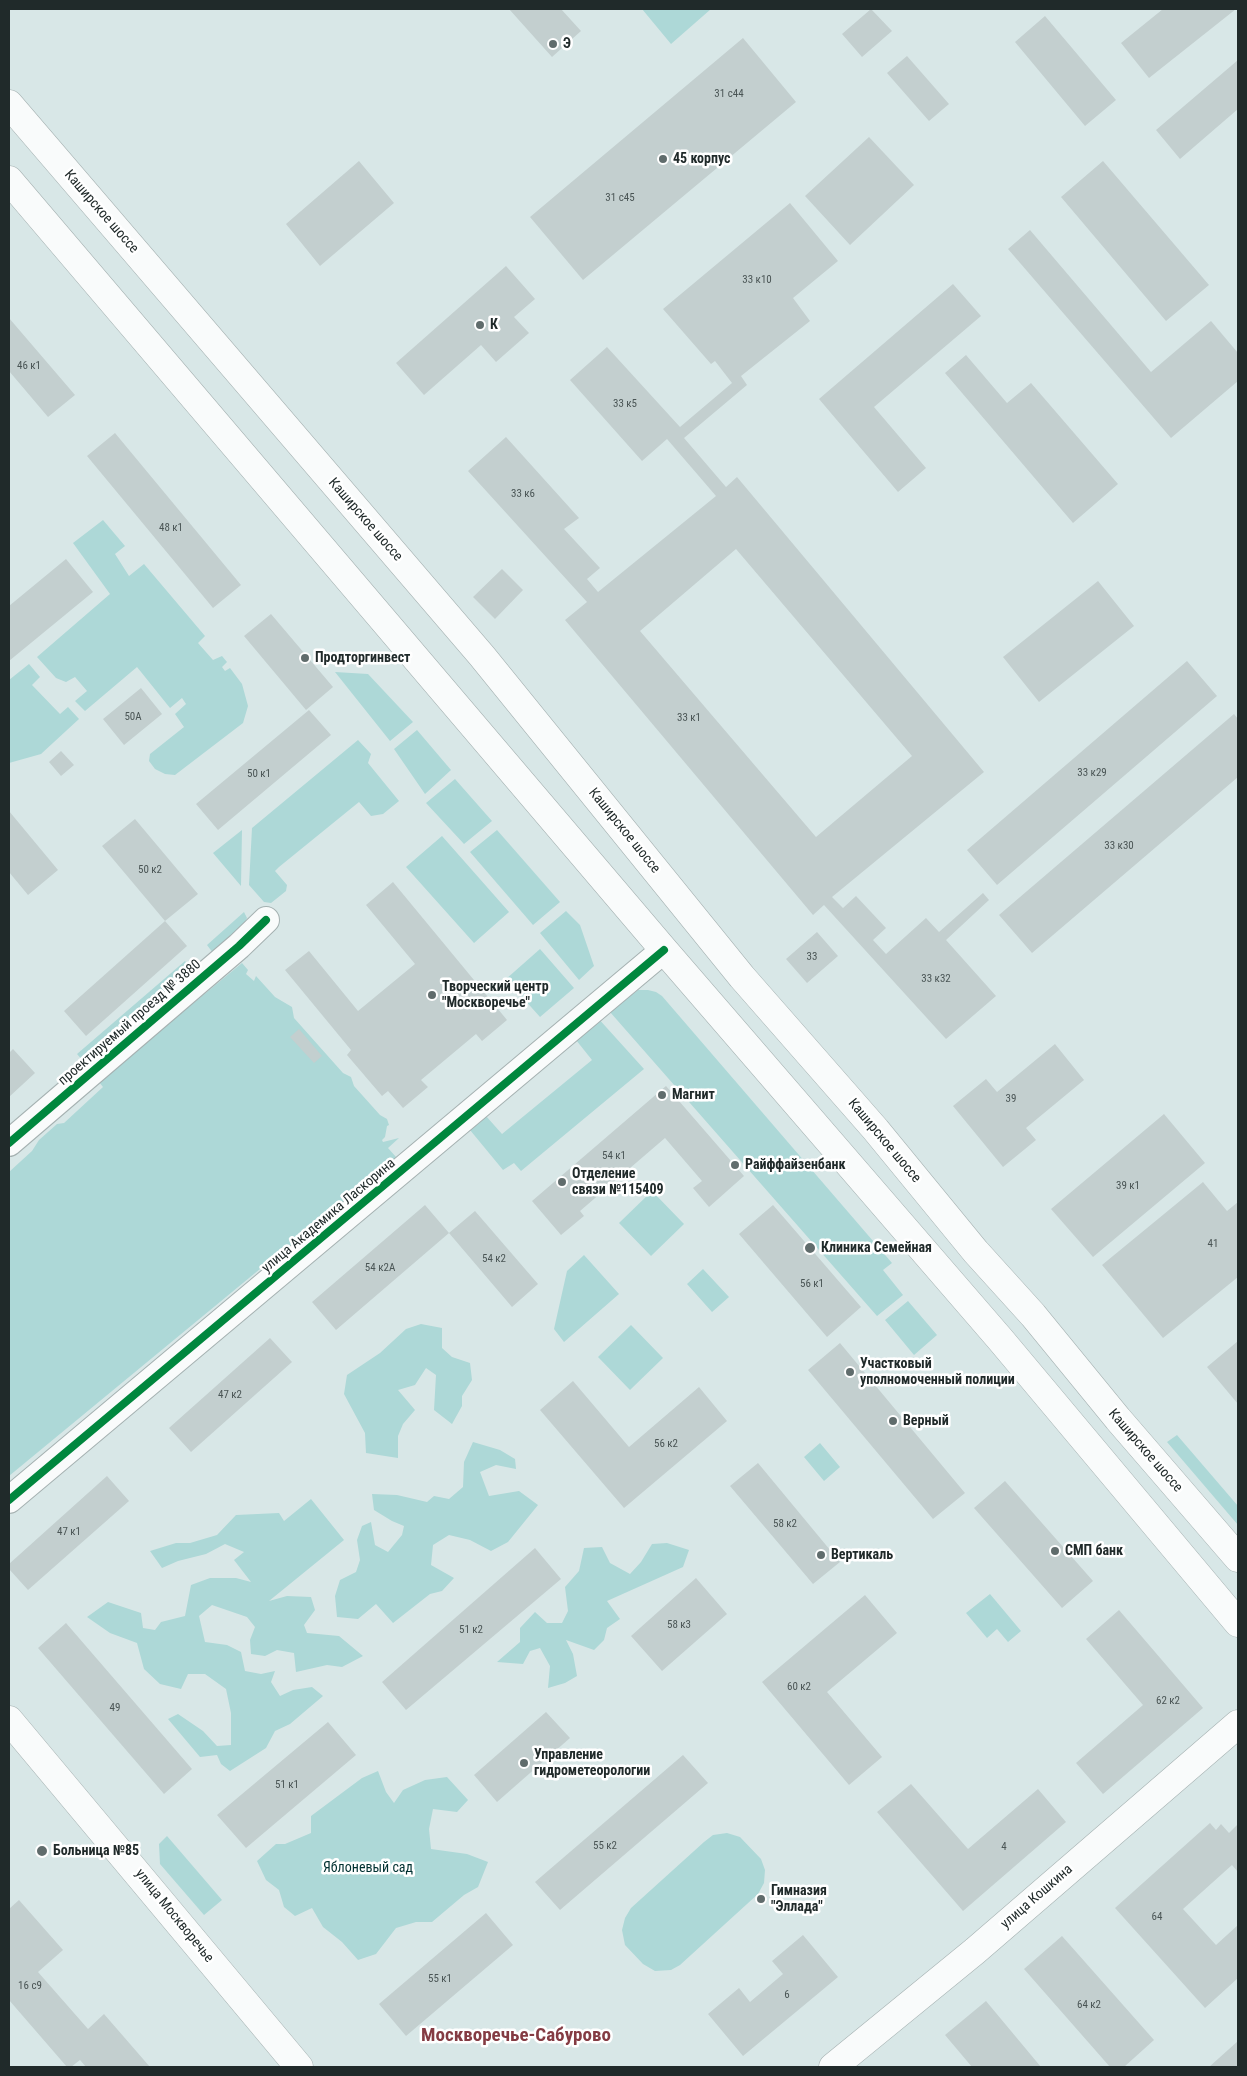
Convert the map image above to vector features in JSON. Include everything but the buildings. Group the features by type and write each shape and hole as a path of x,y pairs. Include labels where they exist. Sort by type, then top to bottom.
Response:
{"main road":[{"name":"Каширское шоссе","path":"9,104 482,656 742,976 876,1130 976,1252 1033,1315 1118,1419 1238,1558"},
{"path":"9,180 664,950 1000,1338 1238,1623"},
{"name":"улица Москворечье","path":"9,1720 299,2067"},
{"name":"улица Кошкина","path":"833,2067 975,1951 1238,1724"}],"street":[{"name":"проектируемый проезд № 3880","path":"9,1144 239,946 266,920"},
{"name":"улица Академика Ласкорина","path":"9,1500 664,950"}],"green space":[{"path":"642,9 711,9 671,44"},
{"path":"103,520 125,546 115,554 129,576 144,564 205,636 198,643 213,660 222,656 227,662 222,667 225,671 230,668 242,684 248,706 243,723 175,775 165,774 155,769 149,761 150,754 184,727 175,714 186,704 182,698 170,708 137,667 85,711 75,701 87,691 75,677 66,682 56,678 37,657 110,594 73,543"},
{"path":"29,664 40,677 32,685 60,714 68,707 79,719 41,754 9,763 9,680"},
{"path":"335,672 368,674 413,722 390,741"},
{"path":"417,730 451,770 425,794 394,749"},
{"path":"358,740 371,754 368,763 399,801 383,814 371,816 359,802 275,871 287,885 286,891 271,903 264,902 249,885 252,828"},
{"path":"455,779 492,821 464,844 426,803"},
{"path":"242,830 241,886 213,853"},
{"path":"497,830 560,902 533,925 470,852"},
{"path":"442,836 509,912 474,943 406,867"},
{"path":"566,911 580,925 594,966 579,980 540,933"},
{"path":"244,912 247,918 244,924 213,953 207,945"},
{"path":"540,949 574,988 540,1017 506,979"},
{"path":"185,961 190,968 83,1061 77,1054"},
{"path":"242,963 248,970 246,974 254,981 256,976 275,997 292,1007 294,1018 343,1073 351,1077 354,1086 380,1115 387,1119 389,1125 382,1140 383,1142 399,1138 388,1148 396,1157 356,1190 352,1201 316,1229 308,1230 283,1251 277,1263 266,1264 9,1476 9,1172 32,1151 39,1140 57,1124 64,1123 103,1087 99,1082 157,1034 157,1030 161,1030"},
{"path":"638,990 656,992 662,996 892,1263 883,1270 903,1295 877,1316 610,1012"},
{"path":"597,1017 644,1069 521,1171 514,1163 503,1170 470,1130 486,1116 502,1134 592,1060 576,1040"},
{"path":"652,1191 684,1224 651,1256 619,1223"},
{"path":"584,1255 619,1294 564,1342 554,1329 567,1271"},
{"path":"703,1269 729,1297 712,1312 687,1284"},
{"path":"908,1301 937,1335 914,1355 885,1320"},
{"path":"421,1324 442,1328 442,1348 452,1357 470,1363 472,1380 462,1396 462,1406 452,1424 434,1410 436,1375 426,1368 415,1385 398,1390 415,1410 403,1424 398,1436 398,1458 366,1453 365,1433 344,1394 347,1375 380,1353 406,1329"},
{"path":"631,1325 663,1358 630,1390 598,1357"},
{"path":"1177,1435 1238,1506 1238,1525 1167,1442"},
{"path":"473,1442 500,1450 515,1459 516,1469 496,1465 480,1472 489,1496 519,1491 538,1505 508,1542 491,1551 470,1540 449,1535 433,1545 431,1565 454,1578 442,1591 430,1594 393,1623 376,1604 358,1619 337,1617 335,1596 340,1580 356,1572 360,1560 357,1540 362,1526 371,1522 375,1545 388,1552 402,1535 404,1526 374,1510 372,1494 397,1495 427,1502 434,1496 449,1499 463,1487 464,1462"},
{"path":"820,1443 840,1467 824,1481 804,1457"},
{"path":"311,1499 344,1540 269,1601 287,1596 311,1597 315,1610 304,1625 307,1633 339,1636 363,1656 342,1667 327,1665 296,1672 294,1653 277,1650 265,1656 251,1654 250,1640 255,1627 247,1617 212,1605 199,1616 205,1642 227,1645 241,1652 245,1671 261,1674 275,1671 271,1682 280,1696 293,1690 312,1687 323,1696 290,1724 275,1731 266,1748 230,1771 221,1764 217,1755 200,1757 168,1719 178,1714 203,1731 217,1746 231,1745 231,1713 226,1689 205,1674 188,1674 181,1689 160,1684 144,1669 137,1643 110,1633 87,1617 108,1602 141,1613 143,1628 155,1630 161,1622 185,1616 191,1585 210,1578 236,1578 251,1582 234,1560 244,1552 225,1544 206,1554 178,1561 162,1568 150,1551 176,1543 190,1543 217,1535 236,1515 279,1513 284,1521"},
{"path":"667,1543 689,1550 683,1567 607,1601 620,1619 607,1628 604,1640 594,1650 566,1640 573,1654 577,1676 565,1683 548,1688 550,1666 540,1648 530,1651 523,1664 497,1662 520,1642 520,1628 535,1612 547,1623 562,1623 568,1611 565,1587 579,1571 584,1548 602,1547 610,1563 630,1574 641,1562 652,1544"},
{"path":"990,1594 1021,1631 1008,1642 997,1629 987,1638 966,1613"},
{"name":"Яблоневый сад","path":"378,1771 386,1792 394,1803 403,1790 425,1780 447,1777 468,1800 457,1812 433,1809 429,1829 431,1849 467,1854 488,1862 478,1887 464,1895 432,1922 416,1922 396,1928 376,1954 358,1960 342,1942 323,1927 312,1908 295,1916 284,1907 279,1890 266,1880 257,1861 276,1844 285,1844 311,1833 311,1816 362,1778"},
{"path":"727,1833 740,1837 761,1859 765,1870 764,1883 758,1894 680,1965 671,1970 655,1971 643,1964 625,1945 622,1930 625,1918 631,1908 704,1842 713,1835"},
{"path":"167,1836 222,1900 204,1915 160,1864 159,1844"}],"cycle path":[{"path":"9,1143 239,946 266,920"},
{"path":"9,1500 664,950"}],"place":[{"name":"Э","path":"553,44"},
{"name":"45 корпус","path":"663,159"},
{"name":"К","path":"480,325"},
{"name":"Продторгинвест","path":"305,658"},
{"name":"Творческий центр \"Москворечье\"","path":"432,995"},
{"name":"Магнит","path":"662,1095"},
{"name":"Райффайзенбанк","path":"735,1165"},
{"name":"Отделение связи №115409","path":"562,1182"},
{"name":"Клиника Семейная","path":"810,1248"},
{"name":"Участковый уполномоченный полиции","path":"850,1372"},
{"name":"Верный","path":"893,1421"},
{"name":"СМП банк","path":"1055,1551"},
{"name":"Вертикаль","path":"821,1555"},
{"name":"Управление гидрометеорологии","path":"524,1763"},
{"name":"Больница №85","path":"42,1851"},
{"name":"Гимназия \"Эллада\"","path":"761,1899"}],"district":[{"name":"Москворечье-Сабурово","path":"516,2036"}]}
